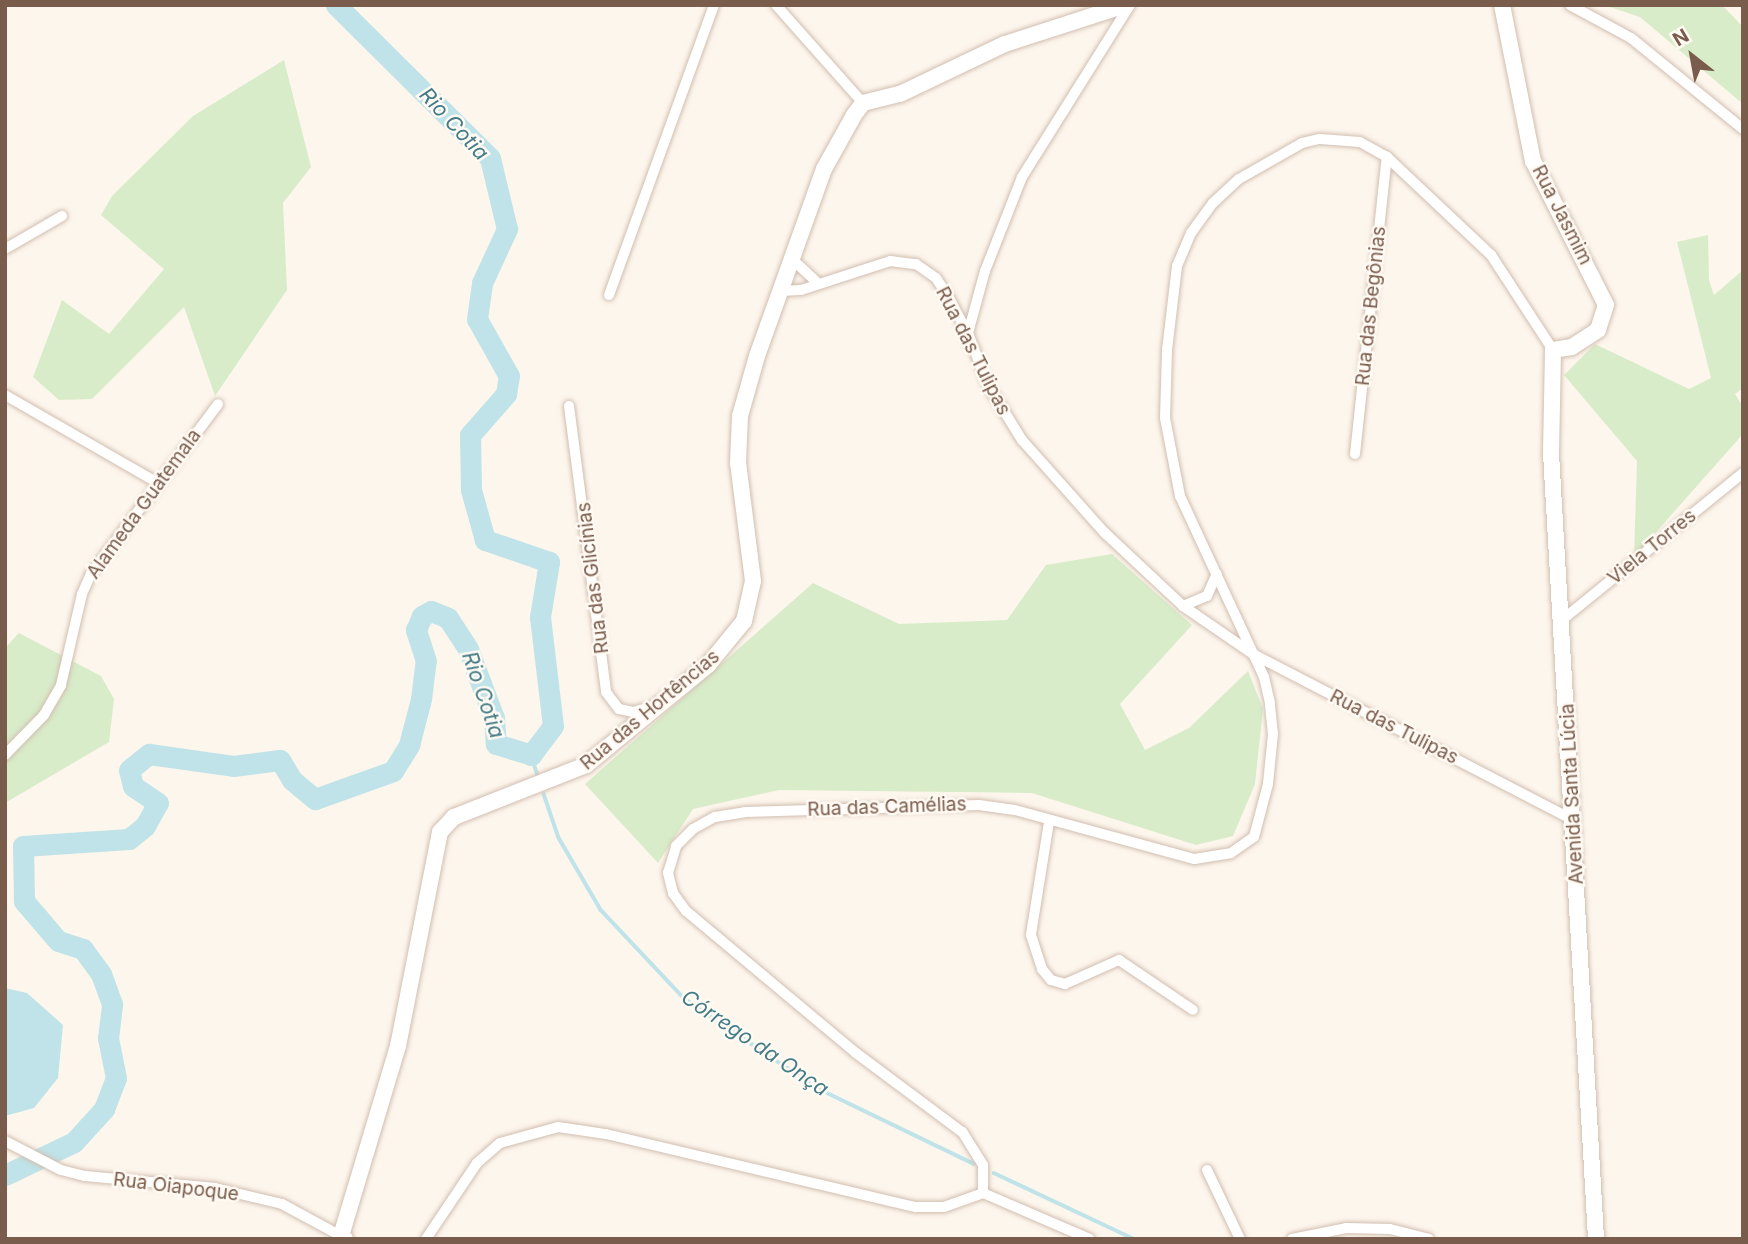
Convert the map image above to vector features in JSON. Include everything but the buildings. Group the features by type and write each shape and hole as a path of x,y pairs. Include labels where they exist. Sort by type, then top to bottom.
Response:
{"street":[{"path":"609,295 714,5"},
{"path":"776,5 863,103 900,94 1004,44 1128,5"},
{"path":"968,333 985,271 1022,177 1128,5"},
{"name":"Rua Jasmim","path":"1502,5 1533,161 1606,305 1604,319 1587,339 1553,350"},
{"path":"1570,5 1631,38 1743,129"},
{"name":"Rua das Hortências","path":"343,1238 398,1046 440,832 454,817 586,765 654,706 708,666 730,642 751,602 738,463 740,416 780,291 824,169 863,103"},
{"name":"Rua das Camélias","path":"983,1193 983,1165 962,1132 856,1053 686,911 673,893 668,873 676,846 693,829 715,817 745,812 937,803 1015,810 1049,822 1194,859 1214,858 1246,846 1264,811 1273,734 1270,703 1252,654 1180,496 1169,450 1167,350 1177,265 1191,233 1213,203 1239,179 1291,149 1337,138 1360,142 1387,157 1491,254 1553,350"},
{"name":"Rua das Begônias","path":"1355,454 1387,157"},
{"path":"5,249 62,216"},
{"path":"792,258 818,284"},
{"name":"Rua das Tulipas","path":"780,291 818,284 890,261 906,261 936,278 968,333 988,385 1021,440 1105,533 1183,606 1252,654 1573,820"},
{"name":"Avenida Santa Lúcia","path":"1553,350 1551,453 1596,1239"},
{"path":"5,395 156,482"},
{"name":"Alameda Guatemala","path":"5,755 44,715 61,685 82,594 156,482 218,404"},
{"name":"Rua das Glicínias","path":"569,406 606,692 620,709 633,712 654,706"},
{"name":"Viela Torres","path":"1562,620 1743,473"},
{"path":"1183,606 1207,596 1217,574"},
{"path":"1049,822 1031,936 1042,969 1051,980 1065,984 1119,960 1193,1010"},
{"path":"426,1239 477,1163 500,1143 558,1127 606,1134 916,1207 944,1207 983,1193 1090,1239"},
{"name":"Rua Oiapoque","path":"11,1143 61,1170 215,1188 282,1204 343,1238"},
{"path":"1207,1170 1240,1239"},
{"path":"1292,1239 1346,1228 1390,1229 1429,1239"}],"green space":[{"path":"1604,5 1722,5 1743,27 1743,104 1640,17"},
{"path":"284,60 311,167 283,203 287,290 215,396 184,307 92,399 59,400 33,377 62,300 109,334 164,269 101,215 112,196 193,116"},
{"path":"1708,235 1709,280 1714,295 1743,270 1743,388 1735,394 1743,407 1743,434 1634,557 1637,461 1564,375 1595,344 1689,389 1711,378 1677,242"},
{"path":"1112,554 1192,625 1120,704 1145,750 1189,728 1248,671 1263,709 1255,784 1233,836 1196,845 1032,793 779,790 693,809 658,863 585,784 813,583 899,624 1007,620 1046,565"},
{"path":"19,633 101,676 114,699 109,742 5,803 5,648"}],"water":[{"path":"5,988 27,993 63,1025 58,1078 34,1108 5,1116"}],"waterway":[{"name":"Rio Cotia","path":"5,1175 74,1142 104,1109 116,1078 108,1038 112,1004 101,974 83,949 58,941 24,901 23,846 129,839 145,826 158,803 133,786 129,770 149,754 233,766 280,760 292,780 315,799 393,771 409,745 421,699 426,661 416,630 422,616 431,611 448,618 468,649 494,718 496,744 531,755 553,726 540,617 549,562 485,540 471,490 470,435 506,394 509,376 477,319 482,283 507,229 490,158 336,5"},
{"name":"Córrego da Onça","path":"531,755 538,775"},
{"name":"Córrego da Onça","path":"544,794 559,838 601,910 685,999 817,1088 974,1164"},
{"name":"Córrego da Onça","path":"994,1173 1134,1239"}]}
